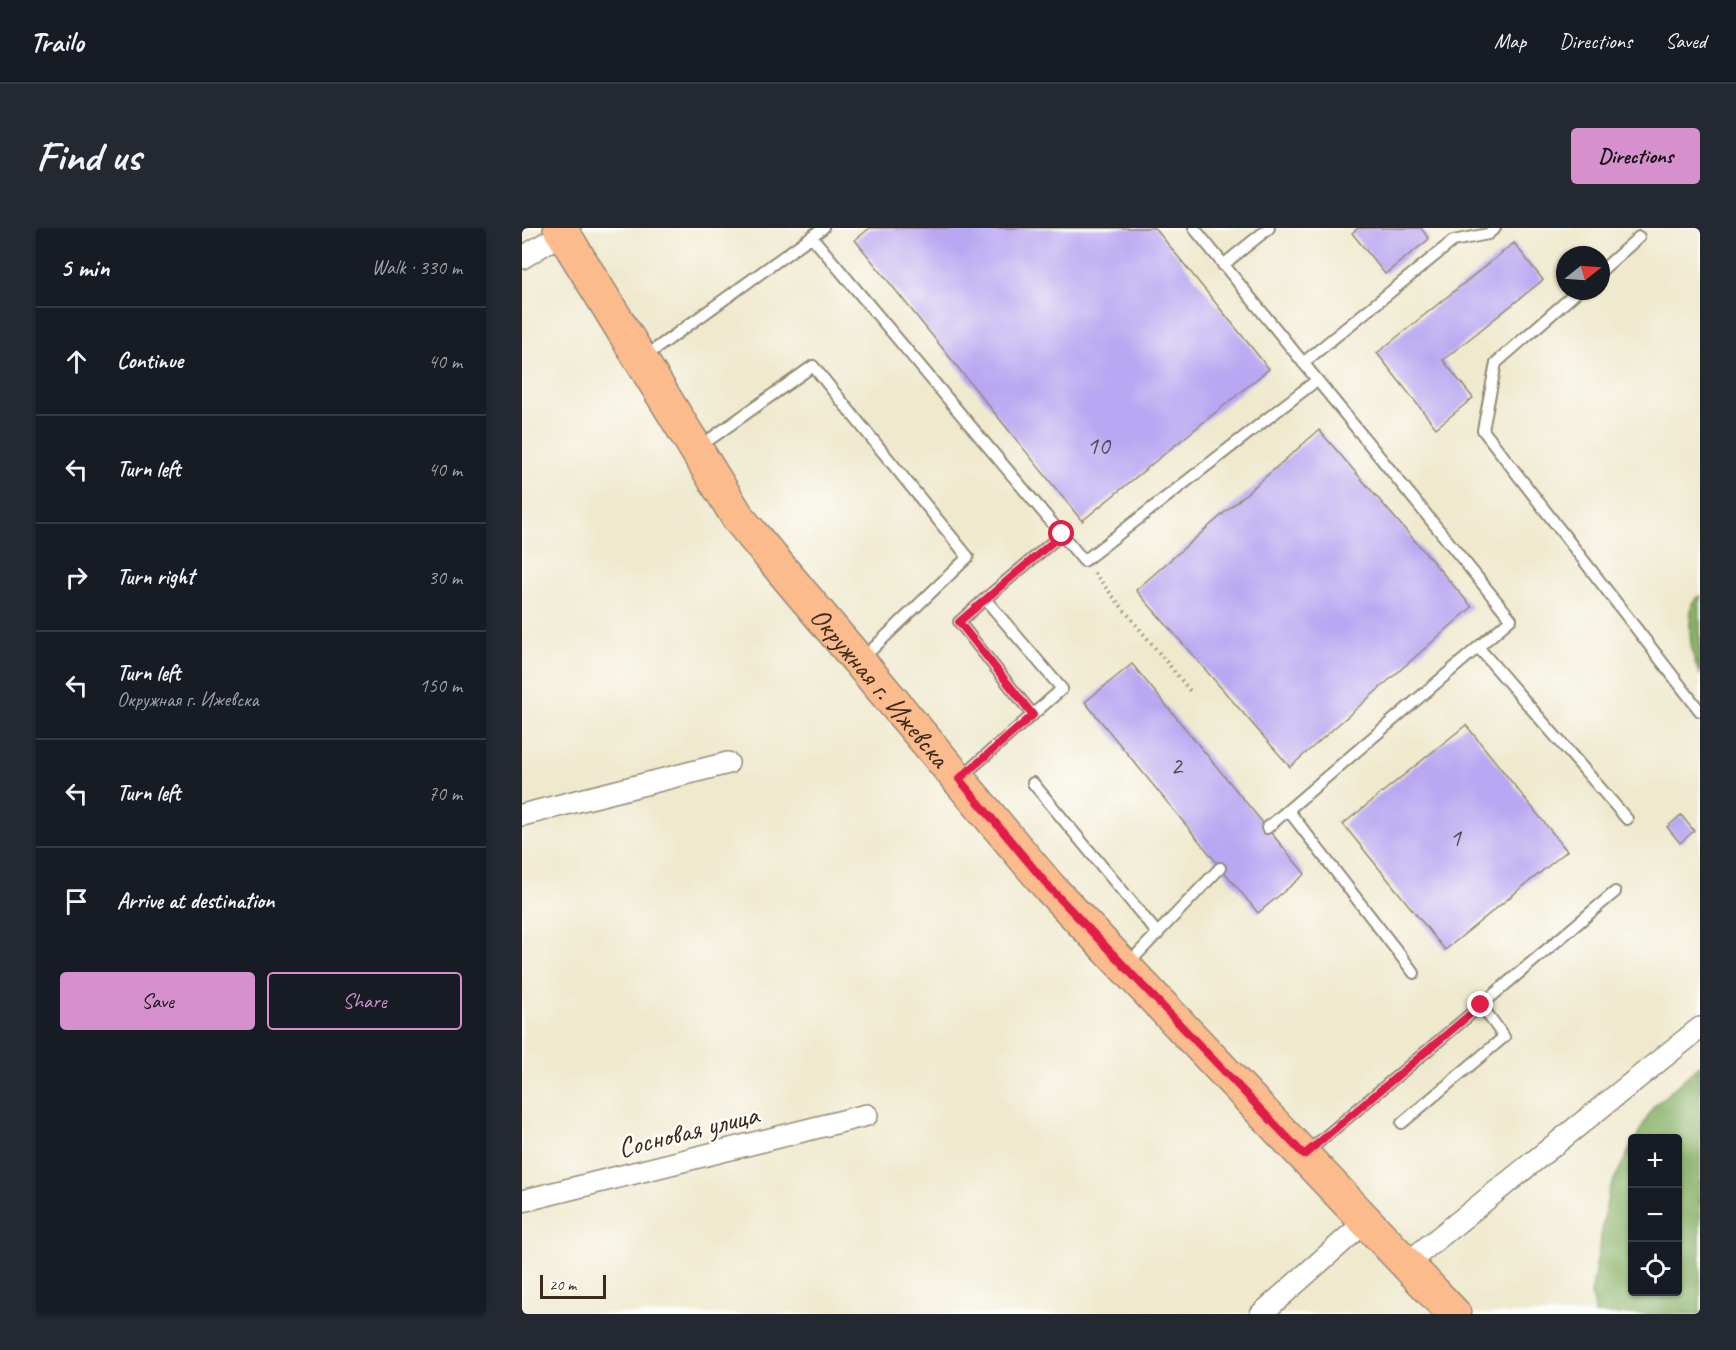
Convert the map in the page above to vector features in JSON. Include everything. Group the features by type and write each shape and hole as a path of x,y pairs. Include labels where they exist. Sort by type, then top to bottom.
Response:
{"main road":[{"name":"Окружная г. Ижевска","path":"561,231 740,519 1050,888 1454,1314"}],"street":[{"path":"522,258 561,231"},
{"path":"522,815 729,763"},
{"path":"1406,1264 1700,1028"},
{"name":"Сосновая улица","path":"522,1201 867,1115"},
{"path":"1261,1314 1366,1221"}],"lane":[{"path":"641,360 823,228"},
{"path":"1194,228 1511,619 1267,828"},
{"path":"1223,265 1269,228"},
{"path":"1303,363 1453,241 1488,234 1495,228"},
{"path":"812,237 1084,561 1317,380"},
{"path":"1610,263 1639,237"},
{"path":"1568,300 1496,363 1483,430 1700,711"},
{"path":"696,449 813,366 968,557 859,662"},
{"path":"1033,715 959,622 1062,534"},
{"path":"959,779 1062,689 985,599"},
{"path":"1478,647 1627,819"},
{"path":"1033,783 1158,934"},
{"path":"1288,810 1414,973"},
{"path":"1125,967 1220,868"},
{"path":"1304,1155 1615,892"},
{"path":"1402,1123 1504,1037 1481,1005"}],"path":[{"path":"1084,561 1191,692"}],"green space":[{"path":"1700,596 1700,675 1692,649 1690,622 1692,603"},
{"path":"1700,1065 1700,1314 1595,1314 1591,1295 1609,1190 1628,1153 1628,1296 1682,1296 1682,1134 1638,1134 1653,1107"}],"building":[{"path":"870,228 1155,228 1269,369 1082,521 855,240"},
{"path":"1358,228 1421,228 1429,239 1385,274 1352,233"},
{"path":"1514,243 1543,280 1443,360 1473,398 1436,428 1377,353"},
{"path":"1319,430 1472,607 1290,767 1136,590"},
{"path":"1132,664 1305,874 1258,913 1085,702"},
{"path":"1466,725 1567,851 1445,950 1343,824"},
{"path":"1681,815 1694,831 1680,843 1667,827"}],"route":[{"path":"1062,534 959,622 1033,715 959,779 1050,888 1304,1155 1481,1005"}]}
